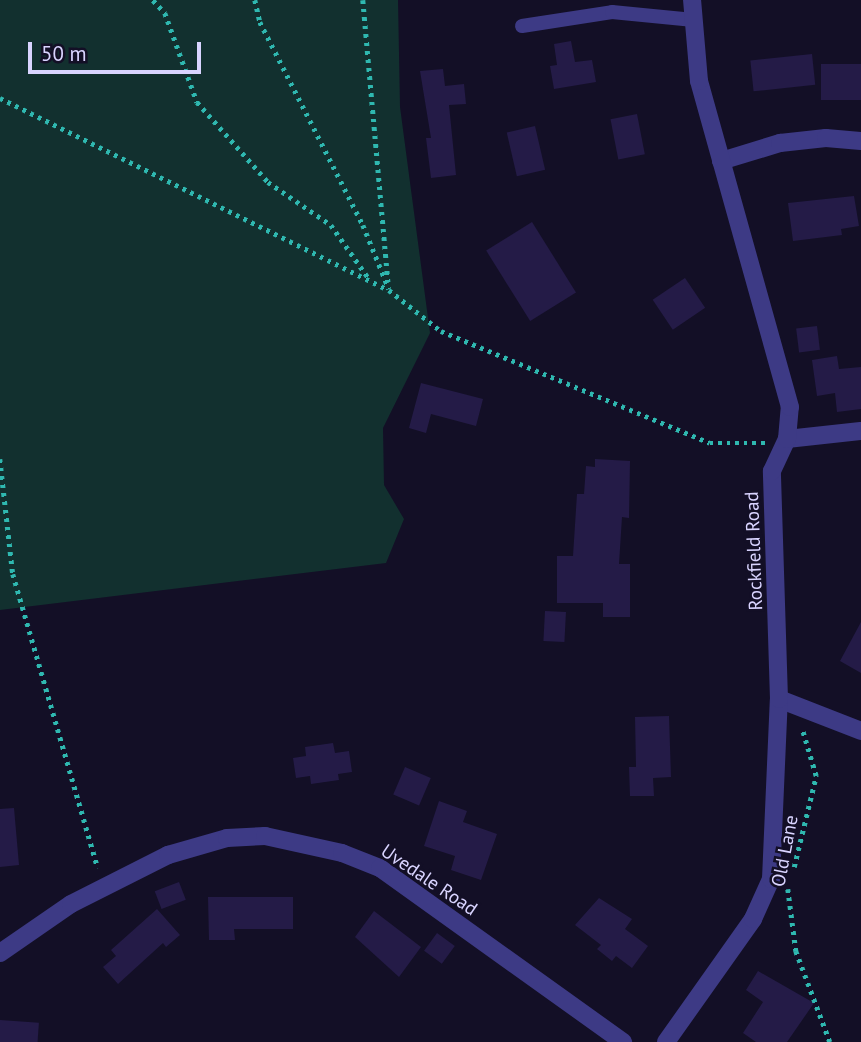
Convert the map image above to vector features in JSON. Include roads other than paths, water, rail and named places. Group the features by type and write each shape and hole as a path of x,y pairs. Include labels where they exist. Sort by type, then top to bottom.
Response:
{"street":[{"name":"Rockfield Road","path":"666,1042 753,919 771,879 787,702 772,471 787,439 790,407 699,81 692,0"},
{"path":"721,161 780,143 826,138 861,141"},
{"path":"787,439 861,431"},
{"path":"787,702 861,731"},
{"name":"Uvedale Road","path":"0,953 103,886 168,855 227,838 265,836 342,853 380,868 623,1042"}],"lane":[{"path":"522,26 612,12 694,20"}]}
